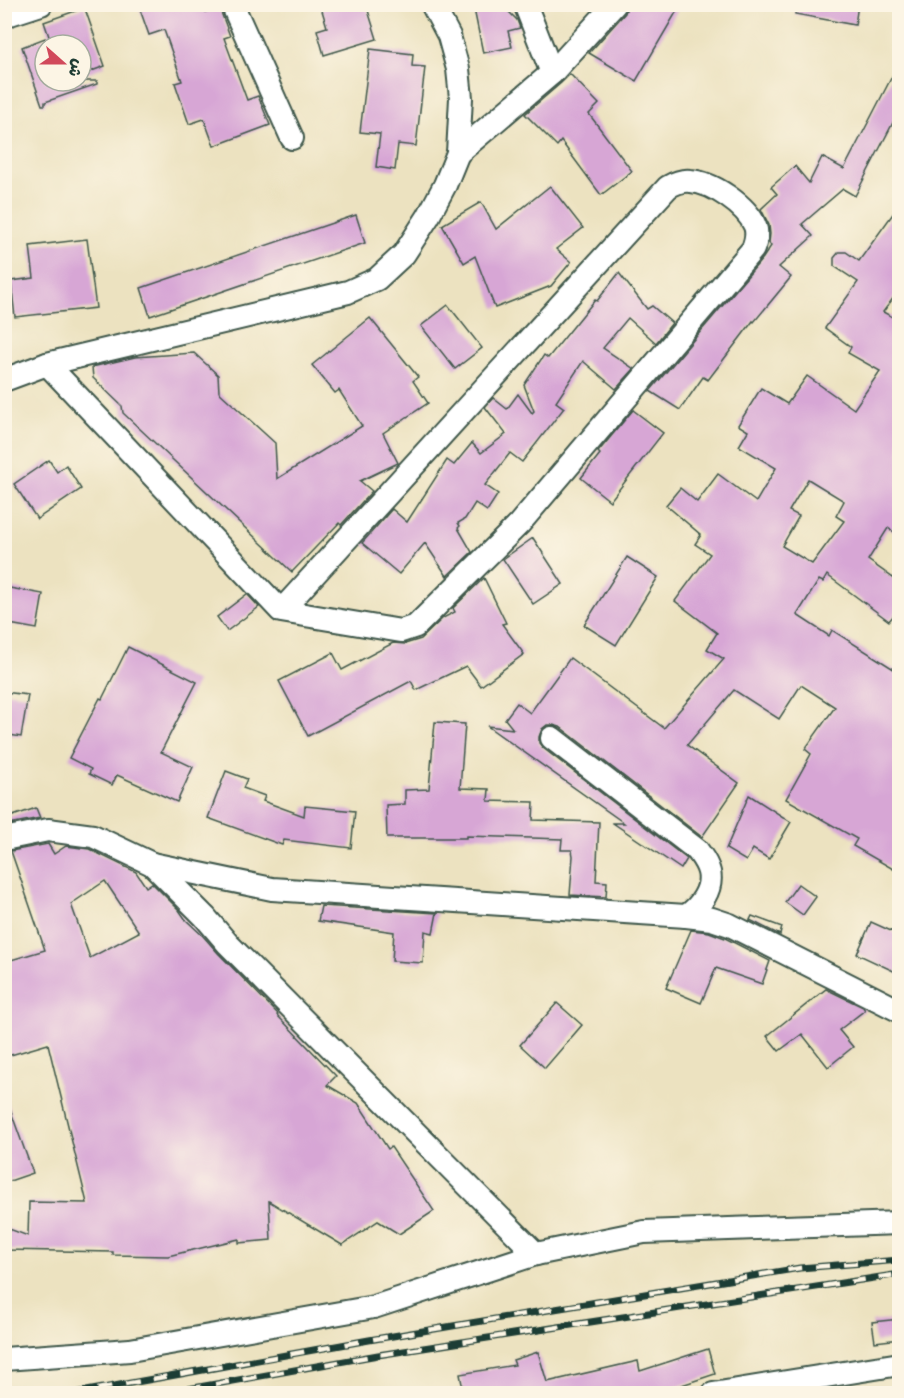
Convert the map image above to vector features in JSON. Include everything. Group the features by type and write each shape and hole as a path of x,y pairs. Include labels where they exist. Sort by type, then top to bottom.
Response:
{"street":[{"path":"4,16 41,4"},
{"path":"232,4 292,138"},
{"path":"4,380 47,364 348,292 377,279 404,254 428,217 445,185 458,153 461,98 458,69 449,36 432,4"},
{"path":"525,4 552,73"},
{"path":"458,153 552,73 615,4"},
{"path":"47,364 281,611 401,631 416,626 519,524 753,249 757,238 755,226 748,213 732,199 709,186 692,180 680,181 668,187 281,611"},
{"path":"552,738 697,850 710,875 703,901 686,916"},
{"path":"4,840 48,830 93,836 152,864 272,889 712,919 730,925 900,1011"},
{"path":"152,864 536,1254"},
{"path":"4,1359 130,1350 374,1307 536,1254 644,1232 900,1223"},
{"path":"713,1394 900,1364"}],"building":[{"path":"138,4 204,4 206,12 219,7 230,36 224,38 247,100 258,96 270,125 214,146 204,119 189,124 175,83 182,81 164,30 149,35"},
{"path":"320,4 366,4 377,39 324,55 317,30 327,27"},
{"path":"473,4 501,4 517,20 520,28 508,31 512,47 483,53"},
{"path":"628,4 681,4 636,81 589,53 625,13"},
{"path":"796,4 858,4 855,25 795,14"},
{"path":"84,6 105,66 93,70 93,33 48,33 44,22 81,9"},
{"path":"33,43 33,79 22,47"},
{"path":"370,49 413,54 412,66 425,67 416,146 398,144 395,170 376,167 380,134 360,132"},
{"path":"900,61 900,109 855,196 843,189 802,224 813,236 779,267 791,277 753,321 708,380 703,377 680,410 650,391 771,246 769,225 761,209 777,194 771,187 795,166 809,183 822,157 844,169"},
{"path":"570,74 599,104 589,114 632,171 601,195 561,141 557,146 525,114"},
{"path":"38,93 71,93 45,102 45,105 42,105"},
{"path":"550,186 583,228 556,249 571,262 551,286 495,308 475,256 464,263 442,225 481,202 496,229"},
{"path":"900,204 900,289 883,312 900,321 900,536 888,528 868,560 900,583 900,608 889,621 827,575 823,582 819,580 797,615 829,636 832,630 900,673 900,873 853,846 857,839 786,799 811,754 805,749 835,707 801,685 779,719 734,690 687,745 739,783 702,837 560,727 547,725 542,729 539,743 543,748 687,859 681,869 613,823 624,823 487,726 513,729 505,719 517,703 530,713 570,658 664,728 724,659 707,649 717,633 675,601 710,554 695,544 701,535 666,505 680,488 697,502 718,474 756,502 776,468 739,446 748,431 738,425 761,388 787,404 807,376 854,409 880,371 848,353 851,347 825,328 858,282 834,266 834,258 839,252 846,252 859,261","holes":["808,479 844,501 836,516 844,521 812,564 782,546 799,516 789,511"]},
{"path":"356,215 365,243 150,316 141,288"},
{"path":"87,239 96,308 15,317 11,281 34,278 30,246"},
{"path":"619,273 647,309 652,306 672,323 656,343 628,318 603,348 634,369 616,389 583,361 556,402 564,408 522,462 510,453 485,485 498,494 487,511 475,503 465,519 458,523 460,526 458,528 472,552 447,576 425,543 399,574 362,543 392,509 407,522 447,460 454,465 472,443 481,453 506,434 485,407 493,398 507,409 518,394 532,413 534,411 524,385 544,355 548,358"},
{"path":"448,305 482,348 455,369 421,326"},
{"path":"370,318 418,377 413,381 428,403 383,433 398,463 360,481 372,491 341,525 339,523 292,572 123,413 122,406 93,378 92,367 135,357 194,353 218,375 219,392 275,443 277,479 362,426 339,390 335,393 312,365"},
{"path":"633,410 663,433 610,501 581,478 600,454 598,452"},
{"path":"49,460 57,472 66,465 81,489 37,519 14,484"},
{"path":"533,538 563,584 533,604 503,559"},
{"path":"627,557 658,577 616,645 584,625"},
{"path":"484,578 506,623 502,624 524,654 481,686 466,666 416,690 411,681 308,736 279,681 333,653 342,670 393,643 405,644 421,639 443,618 455,612 453,608"},
{"path":"4,587 43,594 37,629 4,623"},
{"path":"247,594 259,607 227,631 217,617"},
{"path":"128,647 197,682 161,752 193,767 177,802 117,775 112,785 89,774 91,769 69,758"},
{"path":"4,692 28,695 21,737 4,734"},
{"path":"435,722 465,724 460,788 489,789 488,801 534,802 533,820 599,822 596,881 607,882 606,897 570,895 573,856 572,850 561,850 562,839 466,836 466,838 387,838 386,805 405,804 405,790 429,789"},
{"path":"226,771 247,779 243,788 265,796 263,801 304,816 305,806 355,811 351,848 284,840 282,845 208,818"},
{"path":"749,795 791,822 769,859 753,849 746,861 726,849"},
{"path":"36,808 40,818 4,825 4,819"},
{"path":"48,844 54,854 66,846 89,849 136,872 146,887 152,883 336,1076 327,1085 358,1103 388,1149 391,1147 434,1211 399,1234 378,1221 342,1245 269,1201 271,1240 239,1243 239,1239 168,1256 113,1255 113,1252 4,1250 4,1227 28,1236 29,1202 87,1203 48,1044 4,1057 4,962 45,950 11,851","holes":["105,881 139,932 90,958 71,904"]},
{"path":"798,884 816,897 803,915 785,902"},
{"path":"321,906 437,913 433,933 425,931 423,963 392,961 394,932 318,921"},
{"path":"752,916 782,927 780,935 750,920"},
{"path":"871,922 900,935 900,974 857,954"},
{"path":"691,930 709,932 725,938 770,961 762,984 716,968 701,1003 666,988"},
{"path":"826,989 865,1010 839,1030 853,1047 828,1067 802,1034 779,1051 767,1036"},
{"path":"557,1003 582,1025 545,1068 520,1045"},
{"path":"4,1101 7,1101 33,1173 4,1183"},
{"path":"900,1319 900,1339 875,1342 872,1322"},
{"path":"708,1349 715,1374 664,1391 664,1389 644,1394 464,1394 460,1374 515,1365 513,1360 538,1352 547,1382 638,1361 640,1371"}],"railway":[{"path":"70,1394 369,1340 800,1268 900,1260"},
{"path":"160,1394 378,1355 900,1274"}]}
